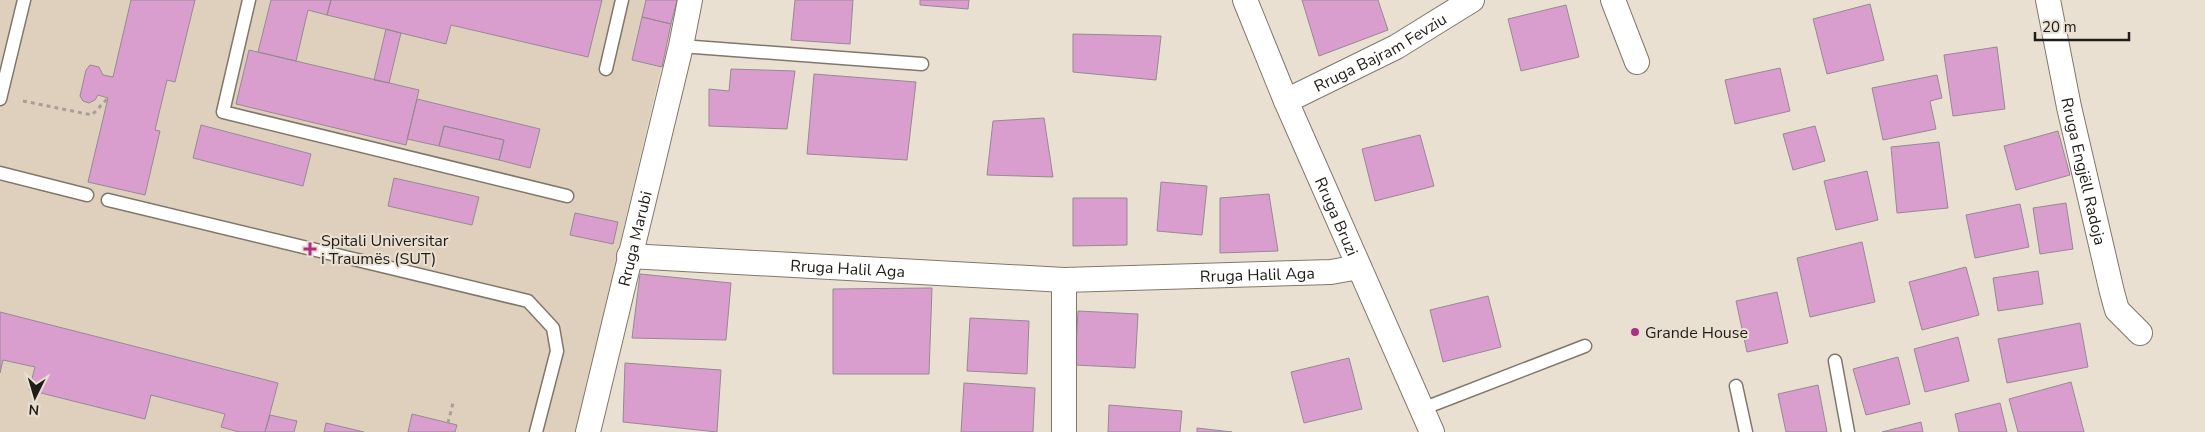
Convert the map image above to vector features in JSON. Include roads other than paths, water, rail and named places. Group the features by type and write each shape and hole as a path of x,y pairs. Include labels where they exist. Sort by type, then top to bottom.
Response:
{"street":[{"name":"Rruga Marubi","path":"588,432 681,46 690,0"},
{"name":"Rruga Bruzi","path":"1244,0 1286,101 1432,432"},
{"name":"Rruga Bajram Fevziu","path":"1286,101 1396,47 1472,0"},
{"path":"1614,0 1637,62"},
{"name":"Rruga Engjëll Radoja","path":"2048,0 2069,107 2112,292 2117,310 2140,333"},
{"name":"Rruga Halil Aga","path":"629,256 1064,280 1331,272 1359,267"},
{"path":"1064,280 1064,432"}],"lane":[{"path":"0,97 24,0"},
{"path":"250,0 223,112 567,196"},
{"path":"606,68 622,0"},
{"path":"681,46 922,64"},
{"path":"4,174 87,195"},
{"path":"108,200 528,301 554,328 557,351 536,432"},
{"path":"1422,409 1584,346"},
{"path":"1835,361 1848,432"},
{"path":"1736,386 1746,432"}],"place":[{"name":"Spitali Universitar i Traumës (SUT)","path":"310,249"},
{"name":"Grande House","path":"1635,332"}]}
